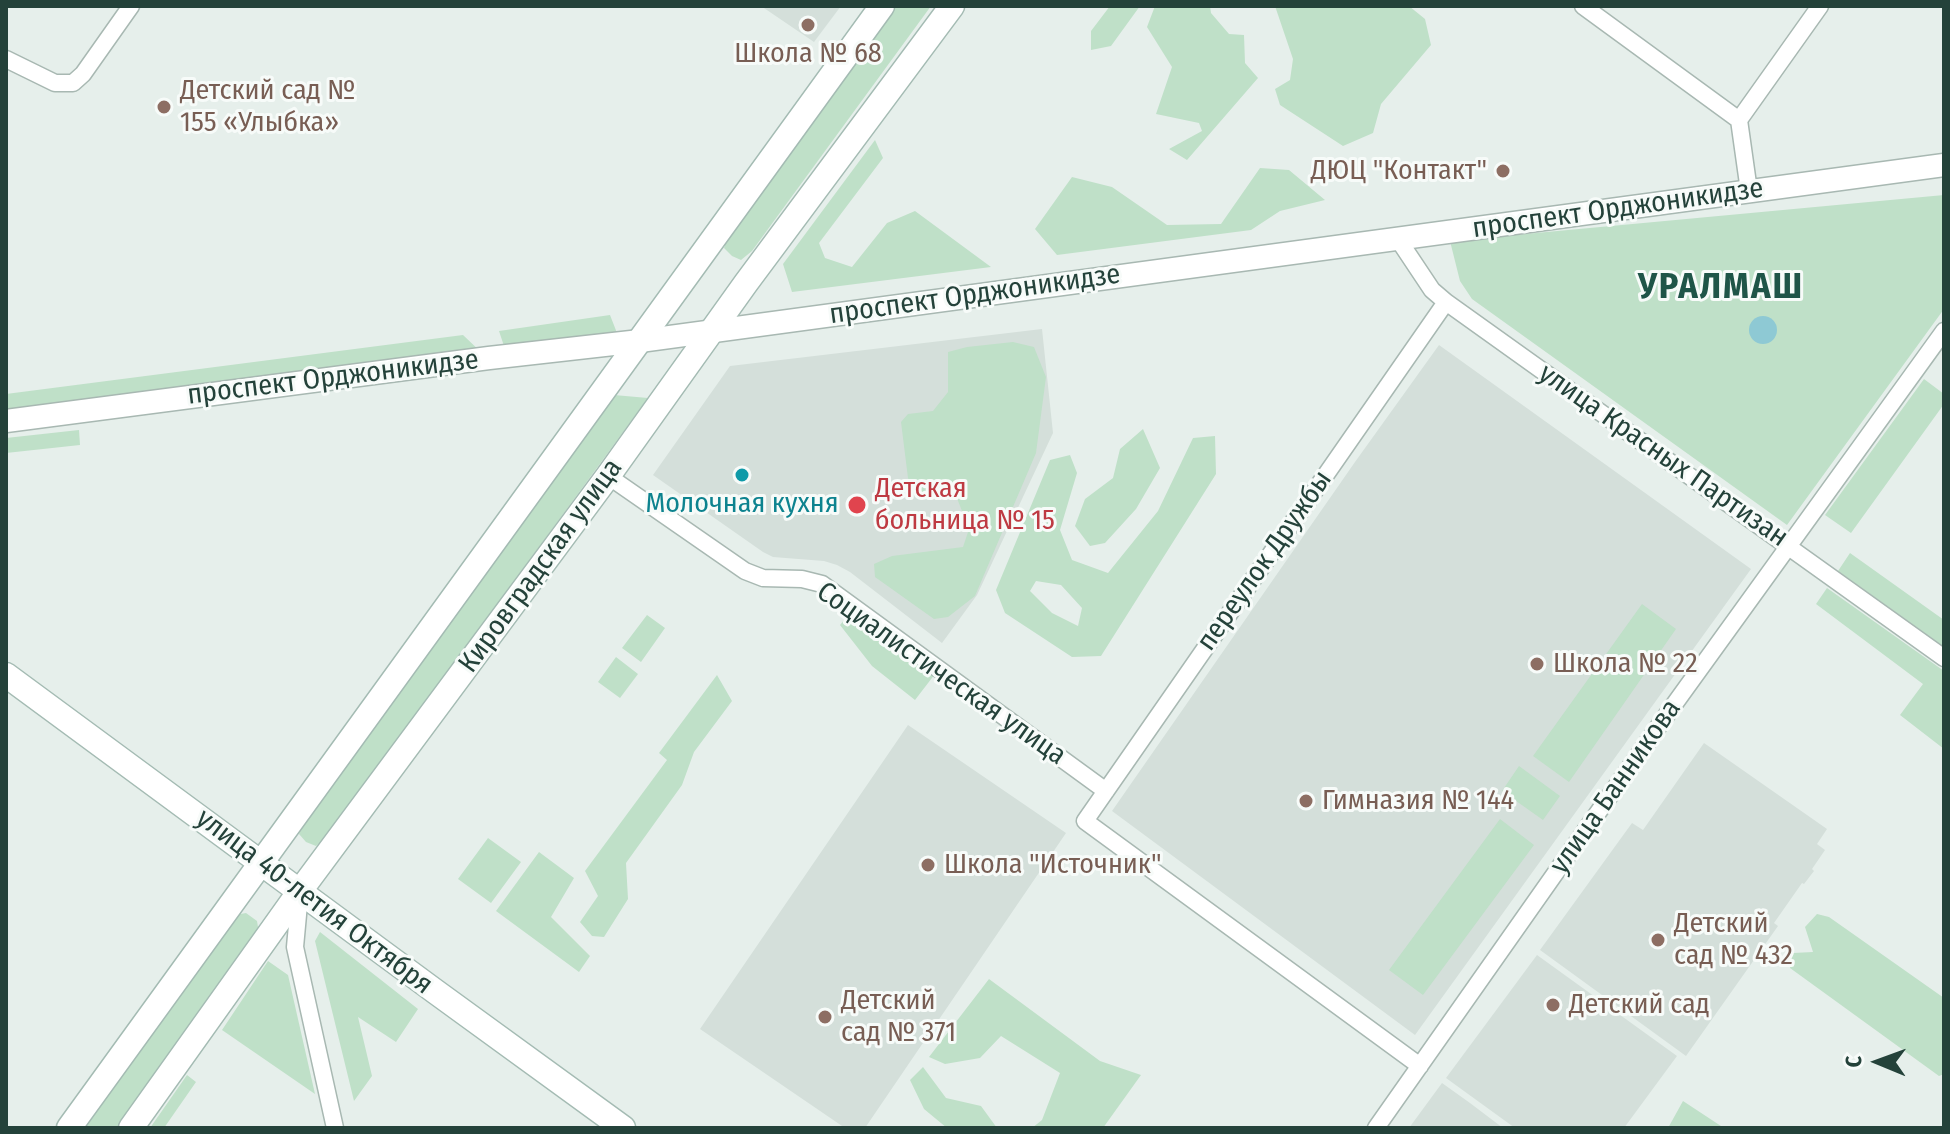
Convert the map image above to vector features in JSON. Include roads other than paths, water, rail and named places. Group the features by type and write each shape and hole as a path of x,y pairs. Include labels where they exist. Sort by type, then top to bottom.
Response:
{"main road":[{"name":"Кировградская улица","path":"69,1128 882,6"},
{"name":"Кировградская улица","path":"131,1128 300,891 952,6"},
{"name":"улица 40-летия Октября","path":"6,675 623,1128"}],"street":[{"path":"6,59 55,83 73,83 83,74 131,6"},
{"path":"1583,6 1739,120"},
{"path":"1749,191 1739,120 1820,6"},
{"name":"проспект Орджоникидзе","path":"6,421 640,341 1944,165"},
{"name":"улица Красных Партизан","path":"1398,239 1432,290 1446,302 1944,658"},
{"name":"переулок Дружбы","path":"1420,1066 1085,821 1446,302"},
{"name":"улица Банникова","path":"1376,1128 1668,713 1944,331"},
{"name":"Социалистическая улица","path":"608,476 745,571 763,578 802,579 822,584 1106,791"},
{"path":"300,891 295,947 335,1128"}],"water":[{"path":"1763,316 1773,320 1777,330 1773,340 1763,344 1753,340 1749,330 1753,320"}],"place":[{"name":"Школа № 68","path":"808,25"},
{"name":"Детский сад № 155 «Улыбка»","path":"164,107"},
{"name":"ДЮЦ \"Контакт\"","path":"1503,171"},
{"name":"Молочная кухня","path":"742,475"},
{"name":"Детская больница № 15","path":"857,505"},
{"name":"Школа № 22","path":"1537,664"},
{"name":"Гимназия № 144","path":"1306,801"},
{"name":"Школа \"Источник\"","path":"928,865"},
{"name":"Детский сад № 432","path":"1658,940"},
{"name":"Детский сад","path":"1553,1005"},
{"name":"Детский сад № 371","path":"825,1017"}],"district":[{"name":"УРАЛМАШ","path":"1721,288"}]}
